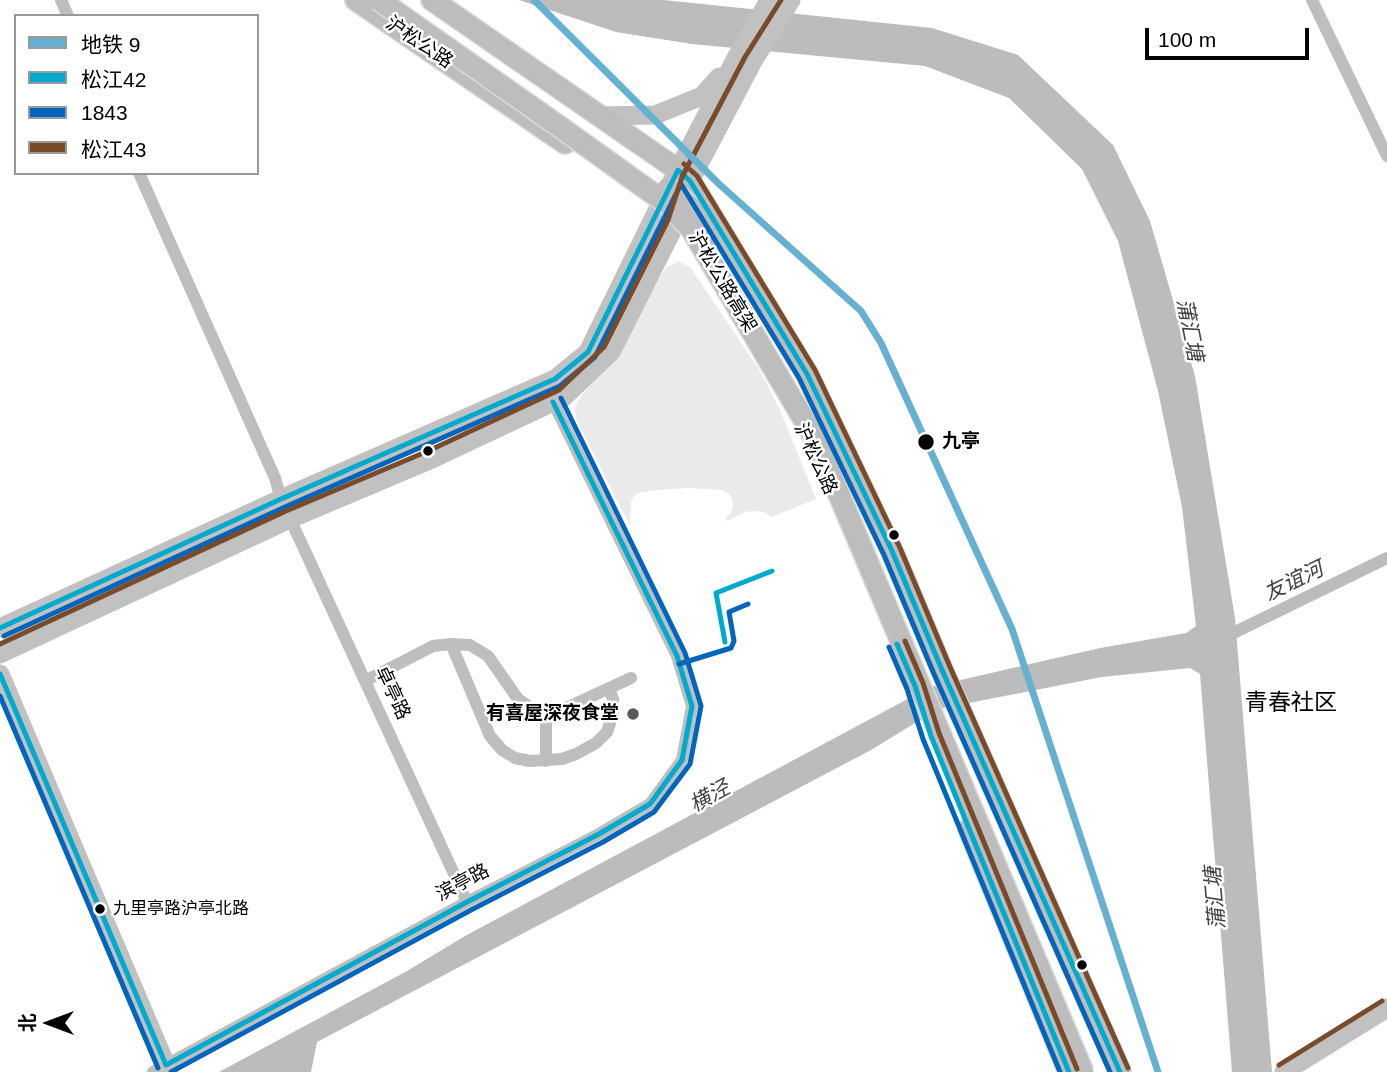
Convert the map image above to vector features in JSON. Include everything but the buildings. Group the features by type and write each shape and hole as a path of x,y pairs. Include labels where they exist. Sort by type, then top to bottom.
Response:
{"main road":[{"name":"沪松公路","path":"356,0 659,207 676,223 785,394 867,571 915,687 931,736 1069,1072"},
{"name":"沪松公路高架","path":"379,0 669,205 692,230 816,440 1083,1072"},
{"name":"沪松公路高架","path":"399,0 676,193 706,226 828,439 1098,1072"},
{"name":"沪松公路","path":"432,0 684,176 807,374 892,551 1120,1072"}],"street":[{"path":"1312,0 1387,156"},
{"path":"0,654 290,519 432,458 550,392 555,379 588,352 659,207 684,176 745,59 778,3"},
{"path":"598,116 655,115 702,96 745,59"},
{"name":"卓亭路","path":"140,175 275,478 290,519 467,902"},
{"path":"0,628 282,499 550,392 564,397 611,352 676,223 684,176"},
{"name":"滨亭路","path":"163,1070 650,804 682,760 692,706 677,656 550,392"},
{"path":"365,681 433,646 451,643 470,645 488,656 518,699 531,708 546,712 562,710 631,678"},
{"path":"451,643 490,736 502,750 515,758 530,761 562,759 596,743 607,732 613,714 613,699 608,688"},
{"path":"0,674 163,1070"},
{"path":"546,712 546,761"},
{"path":"1284,1072 1387,1008"}],"shaded area":[{"path":"519,0 664,0 932,28 1018,55 1113,145 1150,221 1195,376 1235,618 1272,1072 1232,1072 1200,674 1190,668 1102,677 938,709 871,750 317,1042 311,1072 219,1072 407,971 465,936 930,687 1100,648 1186,633 1196,626 1182,507 1158,391 1118,241 1082,169 1009,98 925,66 692,44 616,32"},
{"path":"678,261 690,267 760,371 780,410 816,499 772,517 764,512 753,511 727,521 726,517 733,506 732,499 722,490 658,490 634,496 631,501 630,526 577,421 575,411 581,396 615,356 666,268"}],"waterway":[{"name":"友谊河","path":"1223,638 1387,558"}],"metro line":[{"name":"9","path":"534,0 719,184 861,311 881,343 1012,629 1158,1072"}],"transit line":[{"name":"松江43","path":"0,644 286,511 428,451 559,390 604,347 668,220 682,177 745,57 781,0"},
{"name":"松江43","path":"684,164 697,176 815,370 900,548 1128,1068"},
{"name":"松江42","path":"0,628 281,499 555,379 588,352 678,170 690,181 807,374 892,551 1120,1072"},
{"name":"1843","path":"4,636 285,507 560,386 595,357 681,184 799,378 884,555 1110,1072"},
{"name":"1843","path":"171,1072 603,842 654,812 690,764 701,706 685,653 561,398"},
{"name":"松江42","path":"166,1065 467,902 599,834 650,804 682,760 692,706 677,656 553,402"},
{"name":"松江42","path":"725,642 716,593 772,571"},
{"name":"1843","path":"679,664 731,648 734,641 729,612 748,604"},
{"name":"松江43","path":"905,641 923,683 939,733 1077,1069"},
{"name":"松江42","path":"897,644 915,686 931,736 1069,1072"},
{"name":"1843","path":"889,647 907,689 923,739 1060,1072"},
{"name":"松江42","path":"0,674 166,1065"},
{"name":"1843","path":"0,696 158,1068"},
{"name":"松江43","path":"1279,1065 1382,1001"}],"place":[{"name":"九亭","path":"926,442"},
{"name":"有喜屋深夜食堂","path":"633,714"},
{"name":"九里亭路沪亭北路","path":"100,909"}],"district":[{"name":"青春社区","path":"1291,704"}],"water label":[{"name":"蒲汇塘","path":"1189,330"},
{"name":"横泾","path":"710,797"},
{"name":"蒲汇塘","path":"1216,898"}]}
